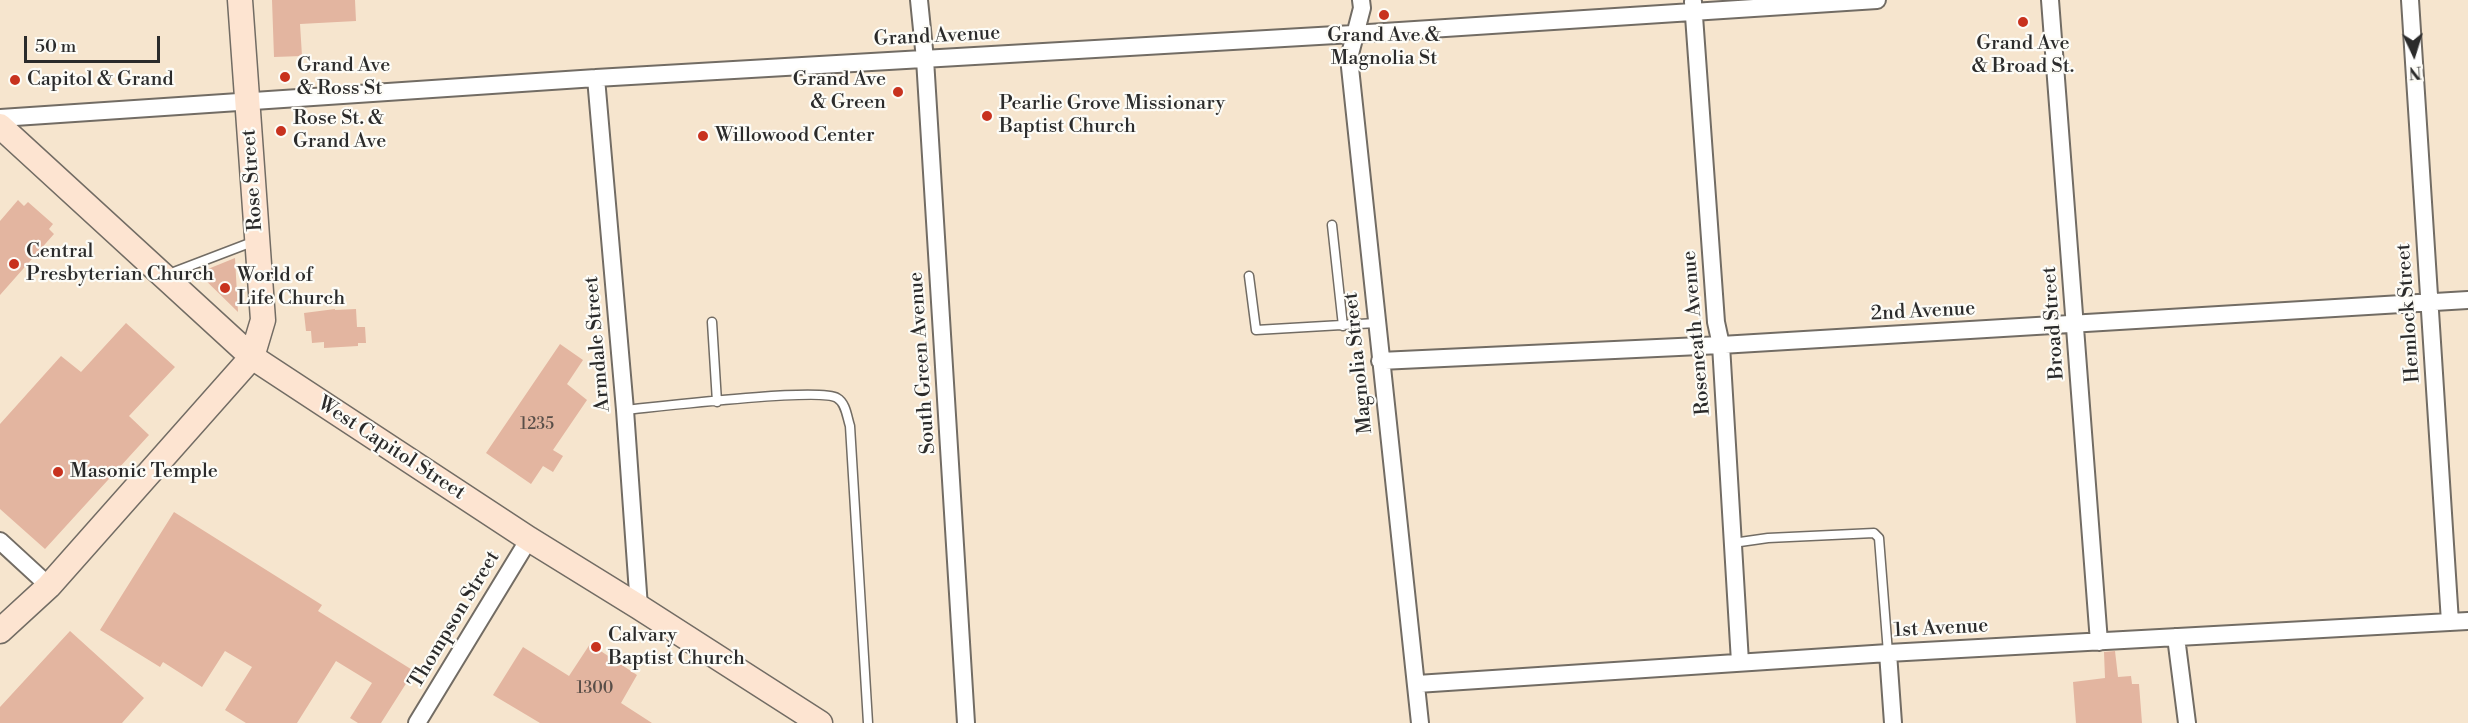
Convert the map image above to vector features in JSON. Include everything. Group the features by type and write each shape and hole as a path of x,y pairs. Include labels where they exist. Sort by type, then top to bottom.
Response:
{"main road":[{"name":"Rose Street","path":"240,0 263,320 252,357"},
{"name":"West Capitol Street","path":"0,126 252,357 529,539 818,722"},
{"path":"0,631 49,586 252,357"}],"street":[{"name":"South Green Avenue","path":"919,0 925,59 966,723"},
{"name":"Magnolia Street","path":"1361,0 1362,8 1353,34 1349,58 1420,723"},
{"name":"Grand Avenue","path":"0,118 596,78 1353,34 1693,5 1877,0"},
{"name":"Broad Street","path":"2050,0 2099,642"},
{"name":"Hemlock Street","path":"2410,0 2450,622"},
{"name":"Roseneath Avenue","path":"1693,5 1716,322 1721,345 1740,662"},
{"name":"Armdale Street","path":"596,78 625,410 639,607"},
{"name":"2nd Avenue","path":"1380,362 1721,345 2468,300"},
{"name":"Thompson Street","path":"417,723 529,539"},
{"path":"0,541 49,586"},
{"name":"1st Avenue","path":"1416,684 1888,653 2468,621"},
{"path":"2176,637 2187,723"},
{"path":"1888,653 1893,723"}],"lane":[{"path":"1332,225 1343,326"},
{"path":"163,276 258,240"},
{"path":"1249,276 1256,330 1376,323"},
{"path":"712,322 717,402"},
{"path":"625,410 823,394 837,398 846,409 850,426 868,723"},
{"path":"1733,543 1768,538 1874,533 1879,538 1888,653"}],"building":[{"path":"272,0 355,0 356,21 300,24 302,56 274,57"},
{"name":"Central Presbyterian Church","path":"18,200 24,206 28,202 53,224 49,229 54,234 0,295 0,221"},
{"name":"World of Life Church","path":"235,258 238,312 198,273"},
{"path":"356,309 357,327 365,327 366,343 358,343 358,346 324,348 324,342 312,343 311,331 306,331 304,313"},
{"name":"Masonic Temple","path":"126,323 175,367 129,416 149,435 45,549 0,509 0,424 61,356 81,372"},
{"path":"560,344 583,360 567,384 587,400 553,450 563,456 553,472 543,466 531,484 486,453"},
{"path":"174,512 322,605 318,611 414,671 381,723 358,723 350,718 372,683 336,661 297,723 246,723 225,710 252,667 225,651 202,687 163,662 160,667 100,630"},
{"path":"70,631 144,698 122,723 0,723 0,707"},
{"name":"Calvary Baptist Church","path":"590,644 637,675 621,703 652,723 540,723 493,695 523,647 569,676"},
{"path":"2115,651 2118,677 2131,676 2132,684 2139,684 2142,723 2076,723 2073,682 2105,678 2104,652"}],"place":[{"name":"Grand Ave & Magnolia St","path":"1384,15"},
{"name":"Grand Ave & Broad St.","path":"2023,22"},
{"name":"Grand Ave & Ross St","path":"285,77"},
{"name":"Capitol & Grand","path":"15,80"},
{"name":"Grand Ave & Green","path":"898,92"},
{"name":"Pearlie Grove Missionary Baptist Church","path":"987,116"},
{"name":"Rose St. & Grand Ave","path":"281,131"},
{"name":"Willowood Center","path":"703,136"},
{"name":"Central Presbyterian Church","path":"14,264"},
{"name":"World of Life Church","path":"225,288"},
{"name":"Masonic Temple","path":"58,472"},
{"name":"Calvary Baptist Church","path":"596,647"}]}
